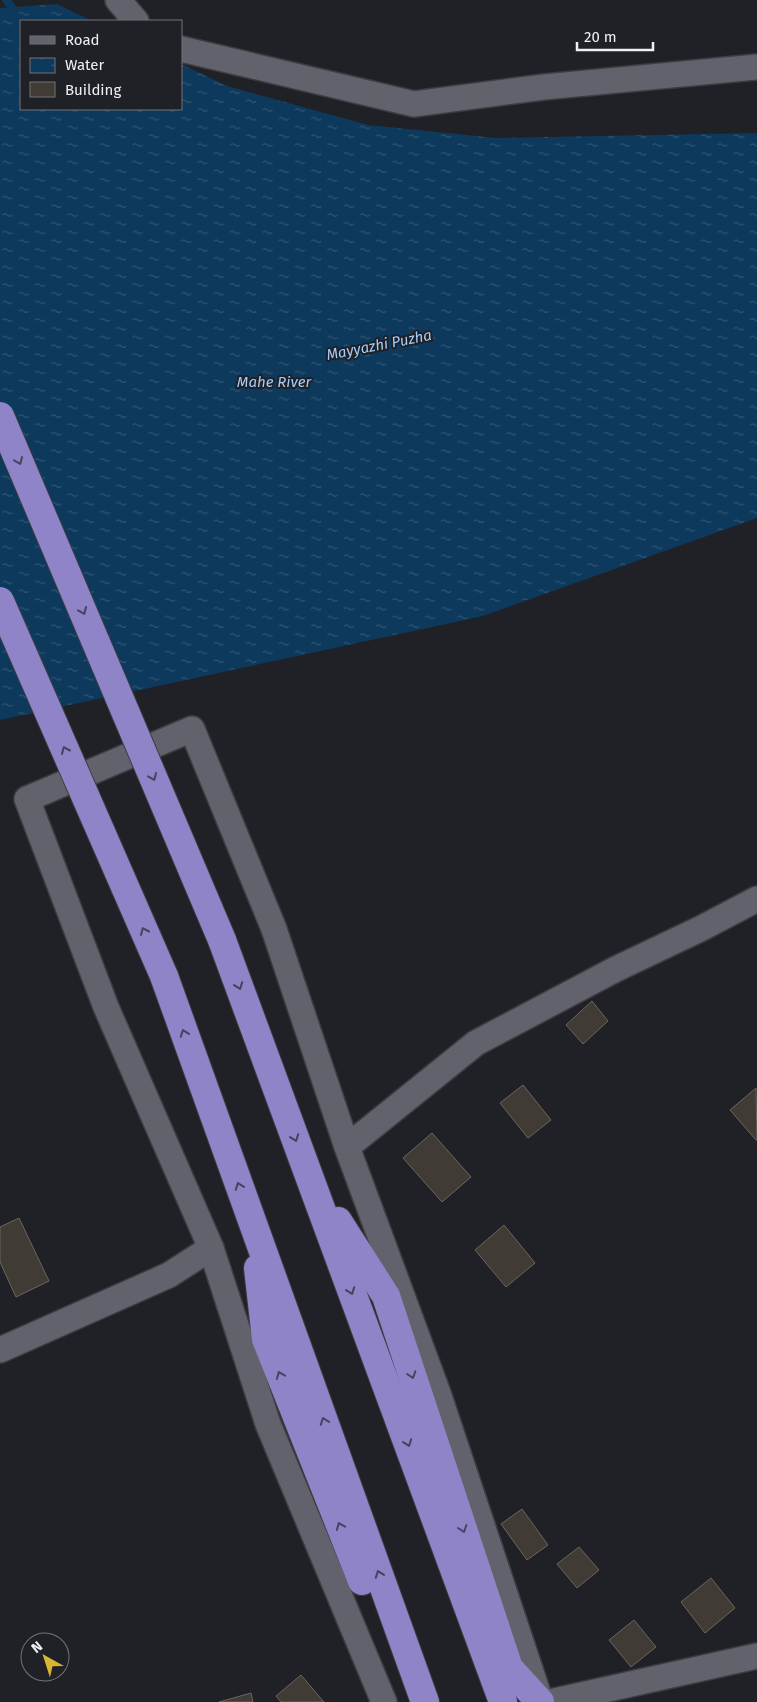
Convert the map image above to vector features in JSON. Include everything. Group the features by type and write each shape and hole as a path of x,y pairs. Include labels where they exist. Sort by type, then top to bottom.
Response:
{"highway":[{"path":"0,416 222,940 503,1702"},
{"path":"0,601 164,976 425,1702"},
{"path":"310,1178 386,1296 509,1668 540,1702"},
{"path":"252,1222 266,1339 406,1690 405,1702"}],"street":[{"path":"118,0 135,20"},
{"path":"182,49 414,104 544,86 757,67"},
{"path":"384,1702 268,1424 211,1248 106,1007 27,799 192,729 274,929 347,1147 438,1393 540,1702"},
{"path":"347,1147 476,1043 616,969 702,928 757,899"},
{"path":"0,1350 169,1275 211,1248"},
{"path":"550,1702 757,1656"}],"water":[{"name":"Mahe River","path":"57,4 90,20 20,20 20,110 182,110 182,64 227,86 368,125 496,138 757,133 757,518 483,616 0,720 0,8"}],"building":[{"path":"592,1001 608,1021 583,1044 566,1025"},
{"path":"523,1085 551,1120 528,1138 500,1103"},
{"path":"756,1088 757,1140 730,1110"},
{"path":"432,1133 471,1177 442,1202 403,1158"},
{"path":"19,1218 49,1281 16,1297 0,1262 0,1227"},
{"path":"504,1225 535,1263 506,1287 475,1250"},
{"path":"522,1509 548,1545 527,1560 501,1524"},
{"path":"579,1547 599,1570 577,1588 557,1564"},
{"path":"711,1578 735,1608 705,1633 681,1602"},
{"path":"634,1620 656,1647 631,1667 609,1640"},
{"path":"301,1675 324,1702 281,1702 276,1696"},
{"path":"251,1693 253,1702 219,1702"}],"waterway":[{"path":"6,0 12,7 20,31"}],"water label":[{"name":"Mayyazhi Puzha","path":"379,345"}]}
